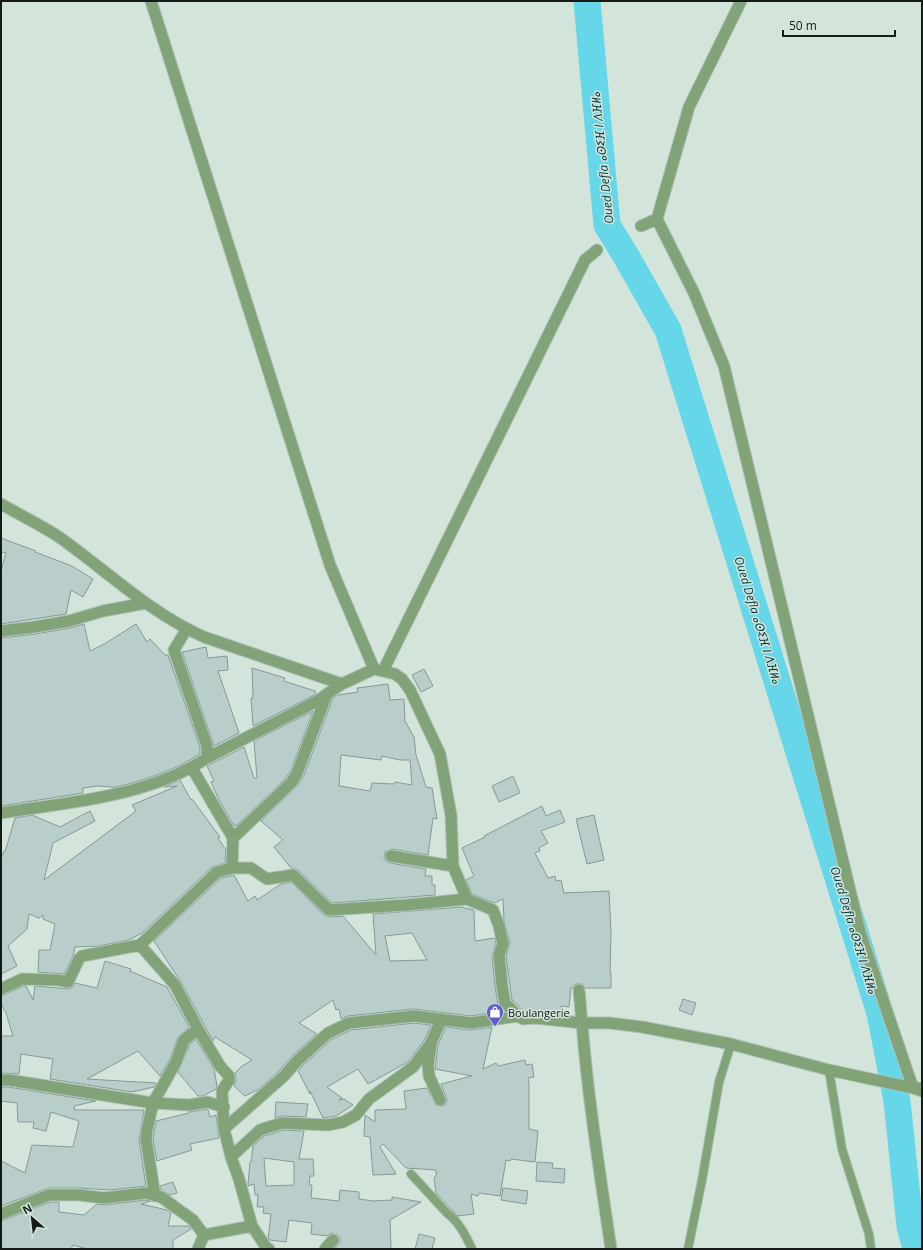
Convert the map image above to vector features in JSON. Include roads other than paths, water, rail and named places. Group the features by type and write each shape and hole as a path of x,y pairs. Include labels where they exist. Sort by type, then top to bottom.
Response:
{"street":[{"path":"151,1 330,565 379,670"},
{"path":"741,1 690,108 657,219 694,293 724,366 860,932 917,1089"},
{"path":"641,226 657,219"},
{"path":"379,670 586,260 597,250"},
{"path":"1,504 58,537 146,603 186,630 342,684"},
{"path":"1,631 69,621 103,611 146,603"},
{"path":"186,630 174,650 207,746 207,758"},
{"path":"1,813 113,795 163,781 192,768 207,758 319,700 342,684 379,670 395,674 402,679 410,690 440,754 451,815 453,866 467,899"},
{"path":"233,838 292,782 297,773 328,694"},
{"path":"192,768 233,838 232,868"},
{"path":"392,856 453,866"},
{"path":"1,989 22,978 68,982 79,959 82,956 140,945 217,872 232,868 252,868 267,879 293,875 329,910 467,899 493,910 499,926 503,944 499,955 505,1003 523,1019 535,1018 582,1024 609,1023 642,1027 731,1044 833,1071 917,1089"},
{"path":"140,945 175,985 198,1029 220,1066 229,1076 229,1080 222,1091 224,1128 231,1157 239,1179 252,1226 266,1247 270,1249"},
{"path":"579,990 586,1072 611,1249"},
{"path":"224,1128 284,1076 297,1061 328,1033 349,1023 414,1016 471,1023 518,1016"},
{"path":"231,1157 260,1130 282,1123 328,1125 343,1122 356,1115 369,1099 413,1067 431,1043 441,1020"},
{"path":"155,1196 146,1140 153,1103 176,1062 184,1040 198,1029"},
{"path":"431,1043 428,1066 429,1076 440,1100"},
{"path":"1,1080 153,1103 189,1106 207,1102 224,1107"},
{"path":"1,1214 48,1195 80,1194 104,1198 146,1193 161,1197 193,1220 204,1235"},
{"path":"204,1235 252,1226"},
{"path":"198,1249 204,1235"},
{"path":"325,1249 333,1240"}],"lane":[{"path":"688,1249 719,1082 731,1044"},
{"path":"833,1071 842,1149 869,1234 871,1249"},
{"path":"411,1174 452,1217 464,1232 472,1249"}],"waterway":[{"name":"Oued Defla ⴰⵙⵉⴼ ⵏ ⴷⴼⵍⴰ","path":"587,1 607,225 668,330 880,1013 897,1101 910,1226 916,1249"}],"place":[{"name":"Boulangerie","path":"495,1027"}]}
